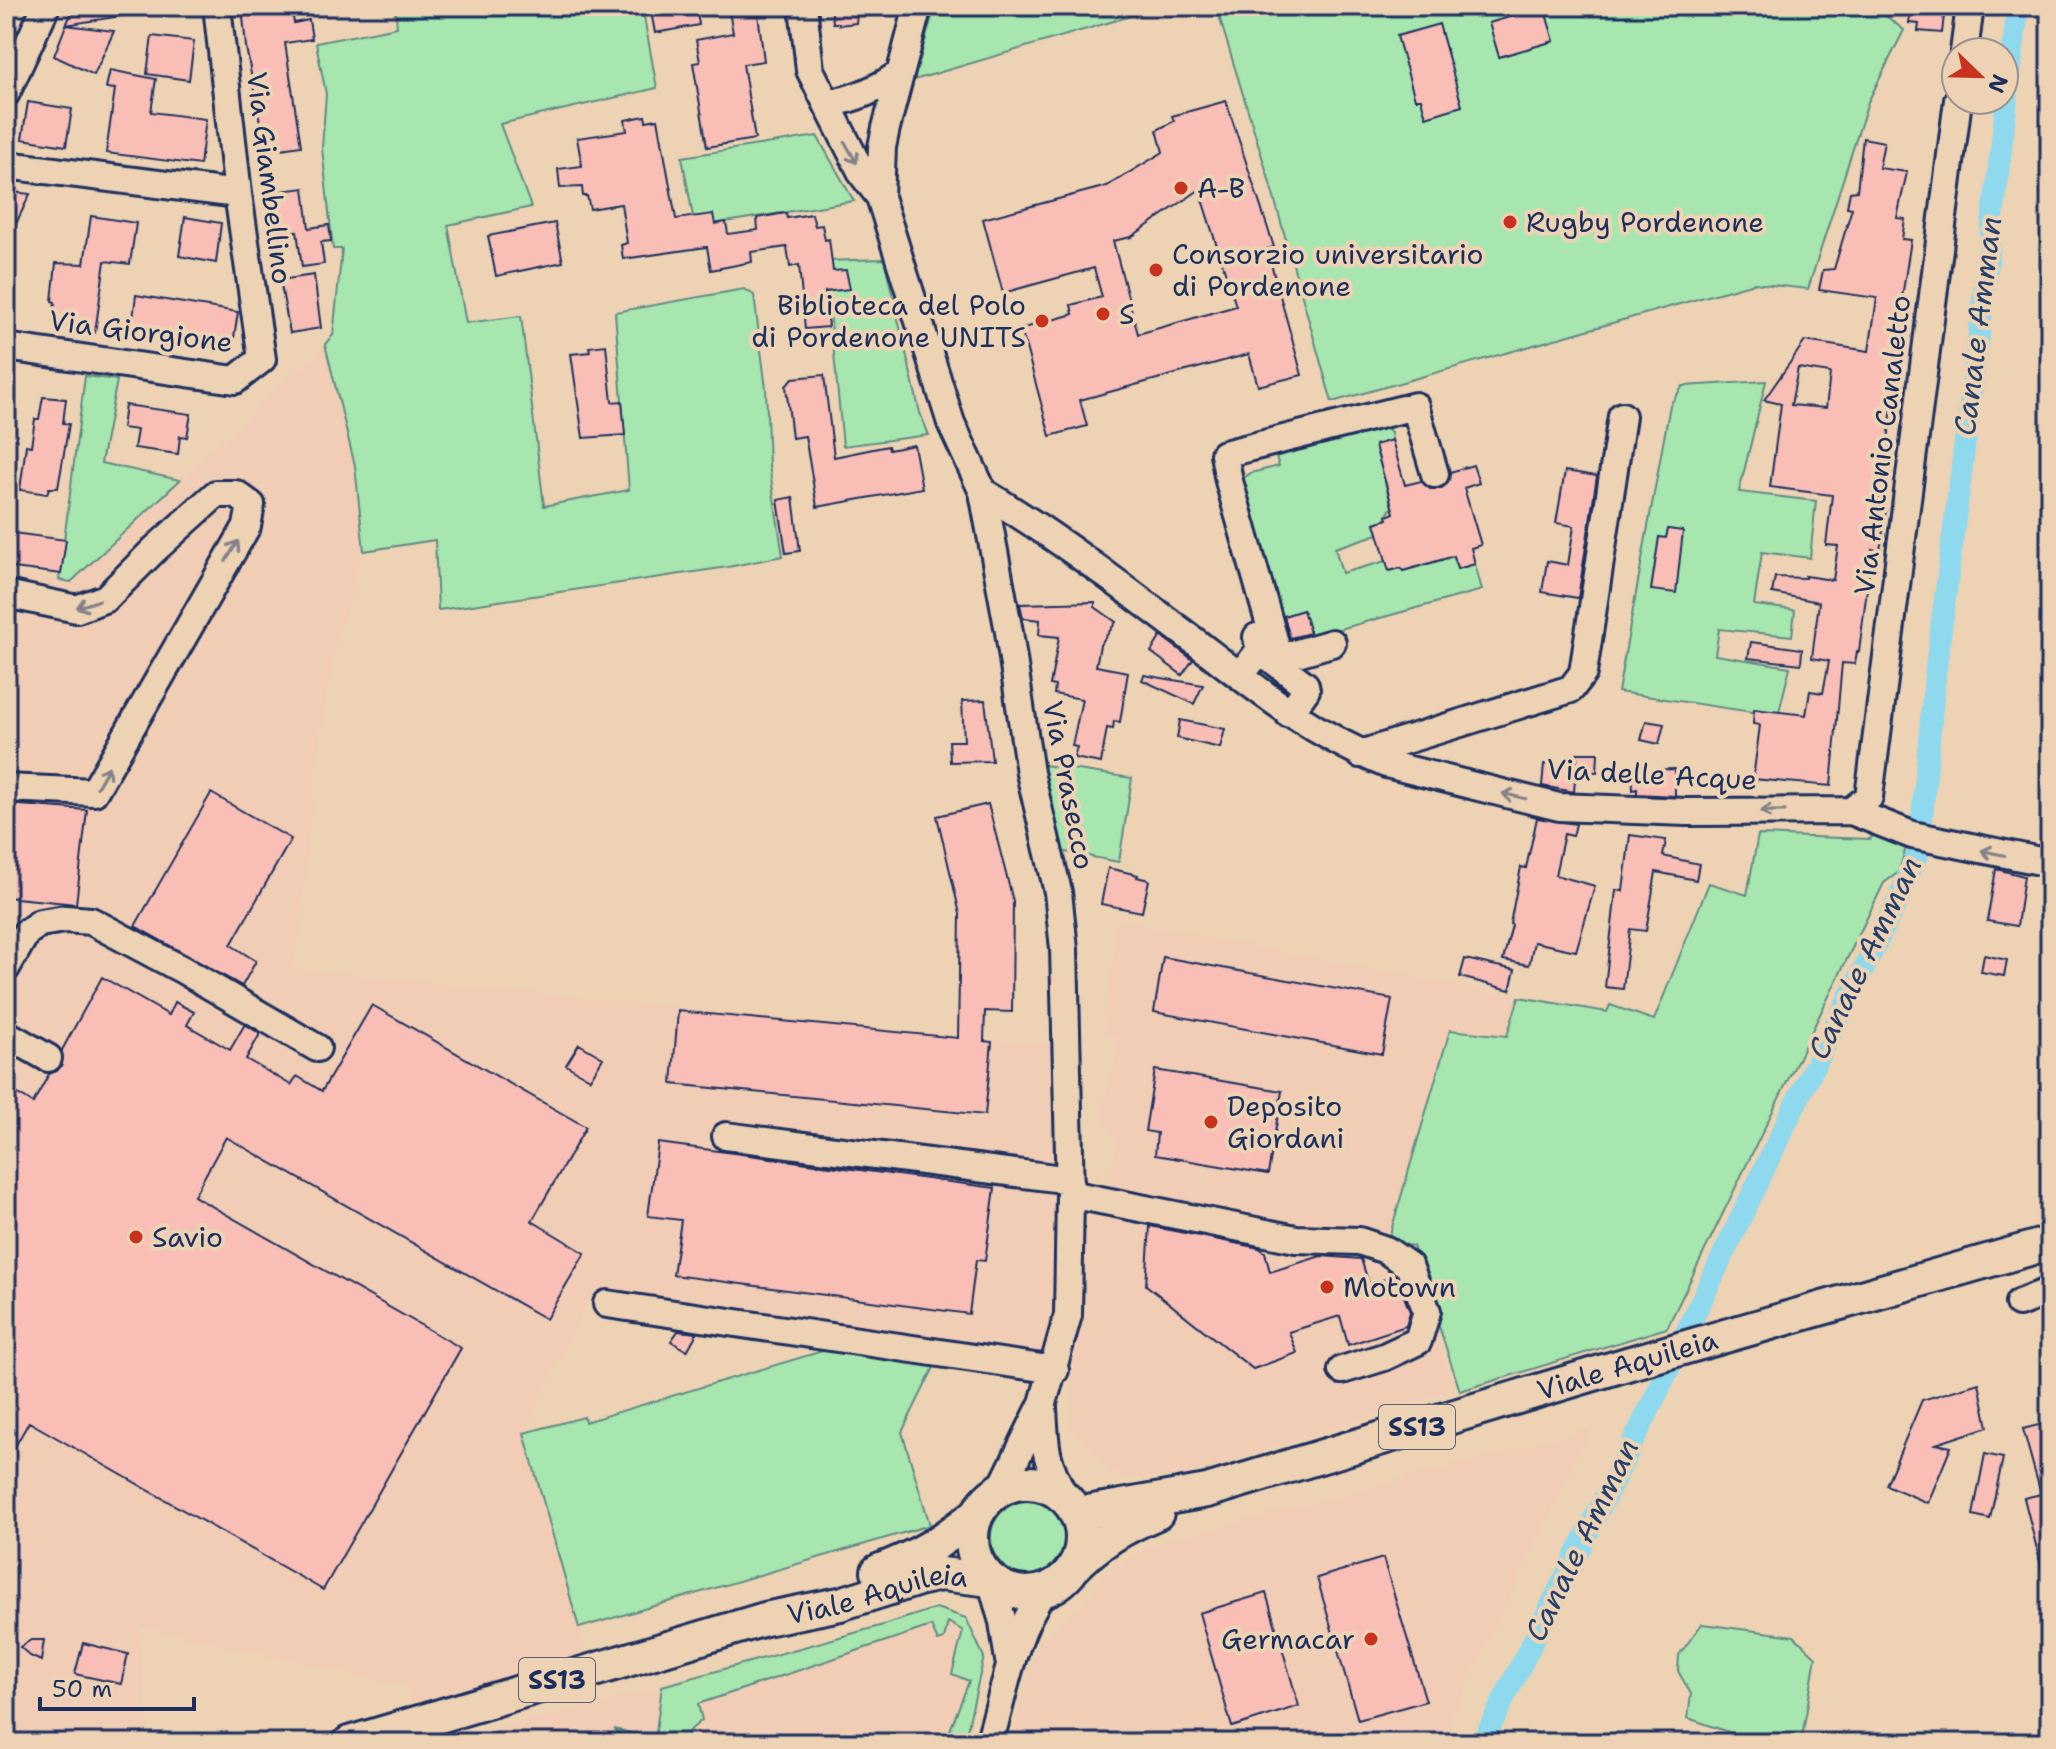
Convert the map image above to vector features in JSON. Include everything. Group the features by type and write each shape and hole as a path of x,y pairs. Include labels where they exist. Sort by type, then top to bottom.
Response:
{"main road":[{"name":"Viale Aquileia","path":"977,1514 972,1531 973,1549 979,1565 991,1580 1007,1589 1025,1593 1044,1590 1060,1581 1098,1544 1120,1529 1207,1491 1627,1364 2050,1243"},
{"path":"1001,1489 1035,1483 1051,1488 1071,1506 1082,1532 1080,1551 1073,1568"},
{"name":"Viale Aquileia","path":"765,1619 832,1587 915,1557 944,1540 977,1514 987,1500 1001,1489"},
{"name":"Viale Aquileia","path":"1071,1506 1207,1491"},
{"name":"Viale Aquileia","path":"349,1743 765,1619 840,1604 941,1574 991,1580"}],"street":[{"path":"6,93 46,6"},
{"name":"Via Giambellino","path":"217,6 238,194 262,359"},
{"name":"Via Prasecco","path":"803,6 810,70 863,175 880,197"},
{"name":"Via Prasecco","path":"918,6 882,147 880,197 951,423 983,492 1009,632 1030,773 1058,892 1064,949 1070,1187 1068,1315 1055,1370 1043,1403 1001,1489"},
{"path":"1966,36 1970,6"},
{"path":"827,104 872,91 899,74"},
{"name":"Via Antonio Canaletto","path":"1860,804 1956,116"},
{"path":"6,165 238,194"},
{"name":"Via Giorgione","path":"6,347 235,380 262,359"},
{"path":"1240,676 1267,655 1275,643 1224,454 1415,406 1435,474"},
{"path":"1360,754 1571,689 1583,673 1622,416"},
{"path":"1205,442 1267,655 1305,685 1306,690 1292,716"},
{"name":"Via delle Acque","path":"983,492 1079,554 1292,716 1360,754 1411,772 1559,807 1686,812 1860,804"},
{"path":"6,594 77,609 106,598 216,494 236,494 251,505 247,526 94,792 6,788"},
{"path":"1267,655 1332,643"},
{"path":"1860,804 1917,835 2050,863"},
{"path":"6,968 26,933 40,923 65,919 91,921 317,1048"},
{"path":"6,1034 48,1058"},
{"path":"726,1136 1070,1187 1296,1239 1359,1241 1386,1250 1409,1266 1427,1311 1418,1341 1384,1357 1342,1370"},
{"path":"2019,1303 2050,1291"},
{"path":"607,1304 1055,1370"},
{"name":"Via Prasecco","path":"1043,1403 1045,1452 1053,1475 1071,1506"},
{"path":"991,1580 1003,1622 1010,1664"},
{"path":"989,1743 1010,1664 1032,1607 1044,1590"}],"shaded area":[{"path":"325,344 355,466 364,551 337,642 320,733 295,968 1056,1046 1051,1358 592,1294 524,1433 588,1659 414,1706 407,1687 138,1626 150,1743 6,1743 6,573 71,582"},
{"path":"1118,920 1519,997 1507,1036 1450,1031 1388,1240 1413,1246 1454,1390 1184,1476 1120,1479 1071,1430 1082,1180 1108,1185 1117,1139 1101,1116 1120,1038 1104,1036"},
{"path":"1592,1428 1439,1743 1010,1743 1039,1639 1081,1609 1101,1576 1149,1546"},
{"path":"936,1608 966,1618 984,1657 964,1743 450,1743 534,1716 555,1715"}],"green space":[{"path":"395,6 642,6 657,88 500,124 531,207 448,225 466,323 521,316 544,506 629,490 615,312 744,289 754,295 766,389 769,465 783,556 438,610 435,540 364,551 355,466 325,344 333,335 342,249 333,249 322,148 326,94 316,43 397,27"},
{"path":"935,6 1165,6 914,80"},
{"path":"1216,6 1873,6 1904,30 1868,102 1808,289 1754,283 1332,402"},
{"path":"817,136 854,201 695,227 682,157"},
{"path":"884,259 920,413 929,435 843,446 825,261"},
{"path":"85,376 117,380 101,463 180,480 71,582 59,580"},
{"path":"1766,381 1739,492 1816,501 1810,558 1762,552 1754,605 1795,610 1792,636 1719,629 1715,655 1790,667 1778,716 1618,692 1670,405 1683,386"},
{"path":"1380,423 1391,432 1392,440 1375,446 1392,507 1388,519 1375,523 1378,534 1335,548 1342,573 1386,561 1389,571 1401,568 1403,571 1442,560 1452,550 1457,569 1475,564 1482,590 1311,637 1303,610 1276,619 1239,481 1251,473 1279,466 1275,453"},
{"path":"1044,765 1132,778 1119,862 1060,851"},
{"path":"1877,831 1907,843 1899,872 1884,883 1667,1328 1460,1391 1413,1246 1388,1241 1450,1030 1507,1036 1519,997 1607,1012 1610,1005 1654,1020 1709,883 1747,895 1758,835 1870,839"},
{"path":"836,1347 937,1361 902,1432 930,1525 579,1628 524,1433 584,1417 585,1422"},
{"path":"1021,1501 1035,1501 1049,1507 1059,1517 1065,1538 1059,1559 1049,1569 1035,1575 1021,1575 1007,1569 997,1559 991,1545 991,1531 997,1517 1007,1507"},
{"path":"936,1608 966,1618 984,1657 964,1743 945,1743 969,1681 952,1674 963,1631 948,1622 944,1639 938,1641 931,1626 698,1704 702,1720 688,1732 689,1743 631,1743 614,1729 655,1739 662,1686"},
{"path":"1702,1624 1794,1636 1816,1657 1801,1743 1760,1743 1688,1718 1691,1694 1678,1671 1679,1655"}],"building":[{"path":"75,6 126,6 127,15 66,25"},
{"path":"242,6 291,6 294,23 309,20 312,39 285,43 301,146 261,152 258,134 262,133 246,47"},
{"path":"650,6 696,6 699,25 655,33"},
{"path":"728,6 757,6 764,61 743,64 755,139 707,147 693,63 700,62 696,40 733,33"},
{"path":"831,6 858,6 856,23 833,23"},
{"path":"1911,6 1945,6 1942,33 1918,31 1919,24 1909,23"},
{"path":"1544,7 1554,41 1499,57 1489,23"},
{"path":"1439,24 1462,106 1426,117 1421,99 1415,99 1397,36"},
{"path":"66,25 114,31 94,75 54,56"},
{"path":"152,36 194,41 189,80 147,74"},
{"path":"110,70 156,79 151,112 206,119 200,165 106,153 115,89 106,88"},
{"path":"1226,101 1274,247 1267,249 1302,375 1258,386 1249,354 1080,400 1087,426 1050,436 1021,329 1073,314 1071,305 1102,297 1094,268 1003,293 983,219 1107,186 1163,152 1157,130 1174,121 1172,116","holes":["1199,190 1236,306 1138,334 1113,241 1131,237"]},
{"path":"28,102 72,109 66,146 22,139"},
{"path":"645,116 646,121 658,119 676,219 713,214 715,224 726,222 728,234 758,230 757,218 786,213 787,218 812,214 815,226 822,225 825,240 829,239 833,271 846,270 850,289 825,292 828,327 805,329 799,265 790,267 787,247 751,252 752,262 711,270 707,247 623,259 621,245 627,243 621,204 590,209 582,187 560,188 558,169 582,166 577,138 627,131 625,120"},
{"path":"1863,138 1884,142 1879,168 1907,172 1897,218 1905,219 1902,239 1911,240 1880,487 1878,508 1886,509 1880,551 1872,549 1855,664 1842,663 1831,786 1753,779 1760,725 1753,724 1754,709 1806,715 1810,691 1823,693 1829,661 1812,658 1819,602 1772,593 1775,577 1805,576 1833,580 1838,546 1826,545 1832,495 1770,487 1781,404 1764,400 1805,341 1869,351 1877,298 1819,290 1823,270 1834,269 1852,208 1847,207 1850,192 1857,191","holes":["1798,368 1830,373 1826,408 1791,405"]},
{"path":"304,188 309,228 329,225 331,241 321,242 324,264 302,267 297,231 273,231 269,210 275,209 273,192"},
{"path":"6,191 30,194 6,245"},
{"path":"91,216 136,223 130,264 105,261 95,333 71,333 67,326 53,322 56,263 84,264"},
{"path":"185,217 221,223 216,263 179,256"},
{"path":"555,223 563,262 496,276 488,236"},
{"path":"314,275 321,328 290,333 280,280"},
{"path":"136,295 238,312 232,350 131,334"},
{"path":"606,345 612,402 622,401 625,435 583,438 571,354 590,352 589,347"},
{"path":"824,375 834,457 888,446 889,450 914,445 922,488 817,507 805,436 792,438 786,386 793,378"},
{"path":"43,397 66,399 63,423 69,424 58,488 49,488 47,494 20,490 26,445 31,446 35,419 39,419"},
{"path":"125,405 191,414 187,437 180,436 178,454 134,448 137,430 122,428"},
{"path":"1392,440 1405,485 1421,481 1430,489 1440,489 1447,484 1450,472 1473,465 1479,483 1464,488 1481,545 1471,548 1475,564 1457,569 1454,556 1403,571 1401,568 1389,571 1375,523 1388,519 1387,516 1394,513 1375,445"},
{"path":"1565,471 1597,476 1578,598 1542,592 1547,561 1568,565 1574,526 1556,523"},
{"path":"793,497 800,551 786,553 778,500"},
{"path":"1668,529 1683,531 1676,593 1651,590 1659,537 1666,538"},
{"path":"6,532 66,540 61,574 6,567"},
{"path":"1095,602 1095,607 1116,622 1100,645 1096,666 1128,672 1120,722 1114,721 1113,729 1107,728 1101,763 1074,758 1077,747 1072,746 1082,699 1054,694 1055,686 1050,685 1059,637 1039,635 1040,620 1023,618 1020,604"},
{"path":"1303,610 1310,633 1290,638 1284,616"},
{"path":"1161,636 1193,660 1182,675 1151,652"},
{"path":"1751,642 1802,649 1801,664 1748,658"},
{"path":"1144,675 1203,685 1194,704 1142,680"},
{"path":"985,700 992,761 950,762 949,741 964,741 962,701"},
{"path":"1180,720 1225,729 1220,748 1177,738"},
{"path":"1646,721 1664,724 1659,744 1641,740"},
{"path":"1577,753 1598,753 1597,772 1577,771"},
{"path":"1544,764 1576,767 1574,792 1542,786"},
{"path":"1675,769 1675,796 1637,794 1637,789 1633,790 1632,770"},
{"path":"211,793 291,839 231,945 256,961 242,986 135,926"},
{"path":"6,804 87,810 76,904 6,897"},
{"path":"988,804 1013,901 1012,1012 985,1011 984,1041 992,1042 985,1115 672,1084 678,1011 958,1038 960,914 937,816"},
{"path":"1537,818 1576,824 1573,836 1564,834 1555,875 1595,886 1576,951 1534,942 1529,965 1503,960 1521,867 1526,868"},
{"path":"1630,835 1666,840 1663,856 1699,864 1696,880 1656,872 1646,931 1630,929 1623,989 1605,987 1616,890 1623,891"},
{"path":"1108,868 1149,880 1142,912 1101,904"},
{"path":"1996,869 2024,876 2017,926 1987,921"},
{"path":"1984,955 2007,960 2004,976 1981,972"},
{"path":"1163,957 1392,999 1382,1054 1154,1012"},
{"path":"1465,959 1515,970 1510,990 1460,977"},
{"name":"Savio","path":"102,977 169,1015 175,1002 194,1012 187,1025 230,1050 245,1024 260,1034 246,1059 291,1085 297,1076 322,1091 372,1005 586,1127 532,1221 585,1253 546,1319 226,1137 194,1196 461,1348 323,1590 29,1422 6,1462 6,1087 33,1103 49,1074 62,1065 62,1050"},
{"path":"579,1044 603,1058 590,1079 566,1065"},
{"name":"Deposito Giordani","path":"1155,1070 1282,1091 1268,1174 1155,1155 1157,1133 1145,1131"},
{"path":"658,1143 995,1188 985,1261 976,1260 969,1314 673,1275 681,1220 648,1216"},
{"path":"1150,1226 1259,1248 1265,1252 1270,1272 1321,1256 1361,1259 1369,1284 1396,1276 1410,1312 1406,1326 1348,1345 1340,1316 1289,1332 1297,1353 1253,1369 1146,1285"},
{"path":"678,1331 697,1333 687,1351 671,1341"},
{"path":"1979,1383 1988,1427 1936,1444 1951,1447 1928,1503 1886,1485 1922,1400"},
{"path":"2050,1422 2050,1576 2044,1577 2024,1498 2041,1494 2023,1429"},
{"path":"1985,1454 2003,1458 1990,1519 1973,1515"},
{"name":"Germacar","path":"1383,1558 1426,1701 1358,1720 1317,1578"},
{"path":"1266,1593 1299,1706 1232,1727 1199,1613"},
{"path":"31,1640 44,1640 41,1661 20,1647"},
{"path":"83,1643 128,1654 121,1684 75,1674"}],"waterway":[{"name":"Canale Amman","path":"1482,1743 1647,1414 1792,1111 1898,900 1919,850 1935,676 2018,6"}],"place":[{"name":"A-B","path":"1181,188"},
{"name":"Rugby Pordenone","path":"1510,222"},
{"name":"Consorzio universitario di Pordenone","path":"1156,270"},
{"name":"S","path":"1103,314"},
{"name":"Biblioteca del Polo di Pordenone UNITS","path":"1042,321"},
{"name":"Deposito Giordani","path":"1211,1122"},
{"name":"Savio","path":"136,1237"},
{"name":"Motown","path":"1327,1287"},
{"name":"Germacar","path":"1371,1639"}]}
